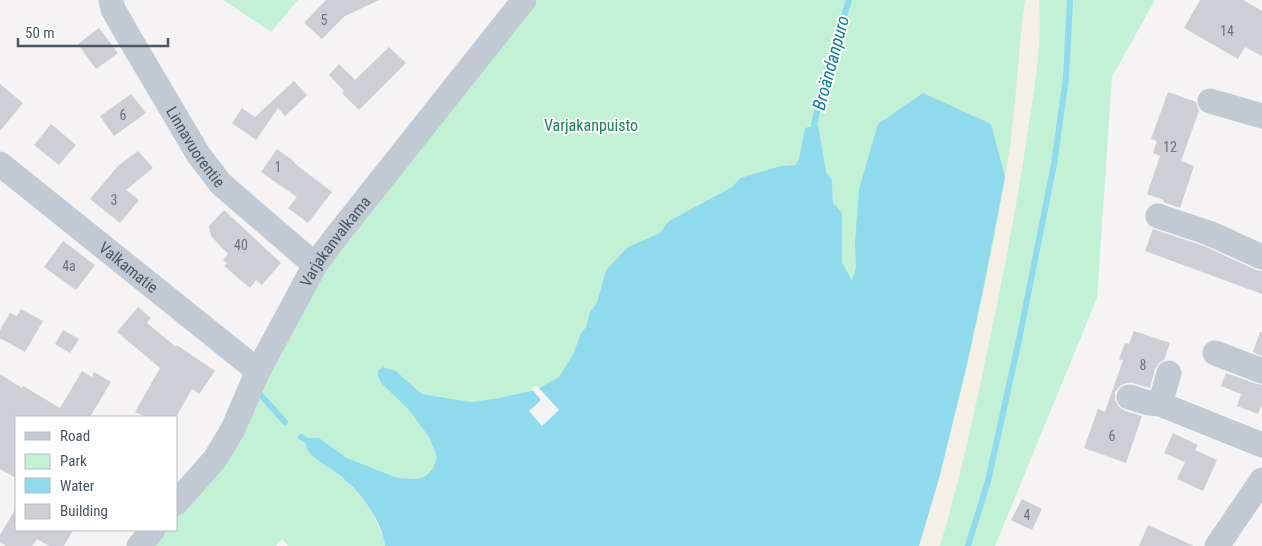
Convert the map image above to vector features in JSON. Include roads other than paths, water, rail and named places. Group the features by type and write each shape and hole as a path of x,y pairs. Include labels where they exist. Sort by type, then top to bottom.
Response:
{"street":[{"name":"Linnavuorentie","path":"111,0 113,9 198,154 221,184 315,265"},
{"name":"Varjakanvalkama","path":"178,501 215,460 234,429 258,371 315,265 347,222 524,0"},
{"path":"1210,100 1262,116"},
{"name":"Valkamatie","path":"0,164 258,371"},
{"path":"1158,216 1209,233 1262,257"},
{"path":"1215,353 1262,371"},
{"path":"1160,404 1169,373"},
{"path":"1129,396 1149,403 1160,404 1262,444"},
{"path":"1217,546 1262,480"},
{"path":"138,546 152,531"}],"water":[{"path":"923,93 991,124 1005,177 967,364 940,475 919,546 385,546 379,525 361,496 337,473 314,457 308,450 306,445 309,438 319,438 347,458 398,478 417,479 426,476 433,468 437,457 429,437 407,408 381,383 378,371 383,367 396,371 422,394 471,402 535,390 559,377 573,354 581,333 586,327 590,312 597,302 606,270 628,247 660,233 669,221 732,187 740,178 780,166 795,165 799,159 805,128 818,125 826,172 832,180 833,203 842,213 842,262 852,281 856,267 855,243 859,189 878,124"}],"waterway":[{"name":"Broändanpuro","path":"814,125 822,88 849,0"},
{"path":"968,546 988,481 1019,340 1054,164 1066,78 1070,0"},
{"path":"258,392 285,422"},
{"path":"301,437 307,441"}],"park label":[{"name":"Varjakanpuisto","path":"591,125"}]}
